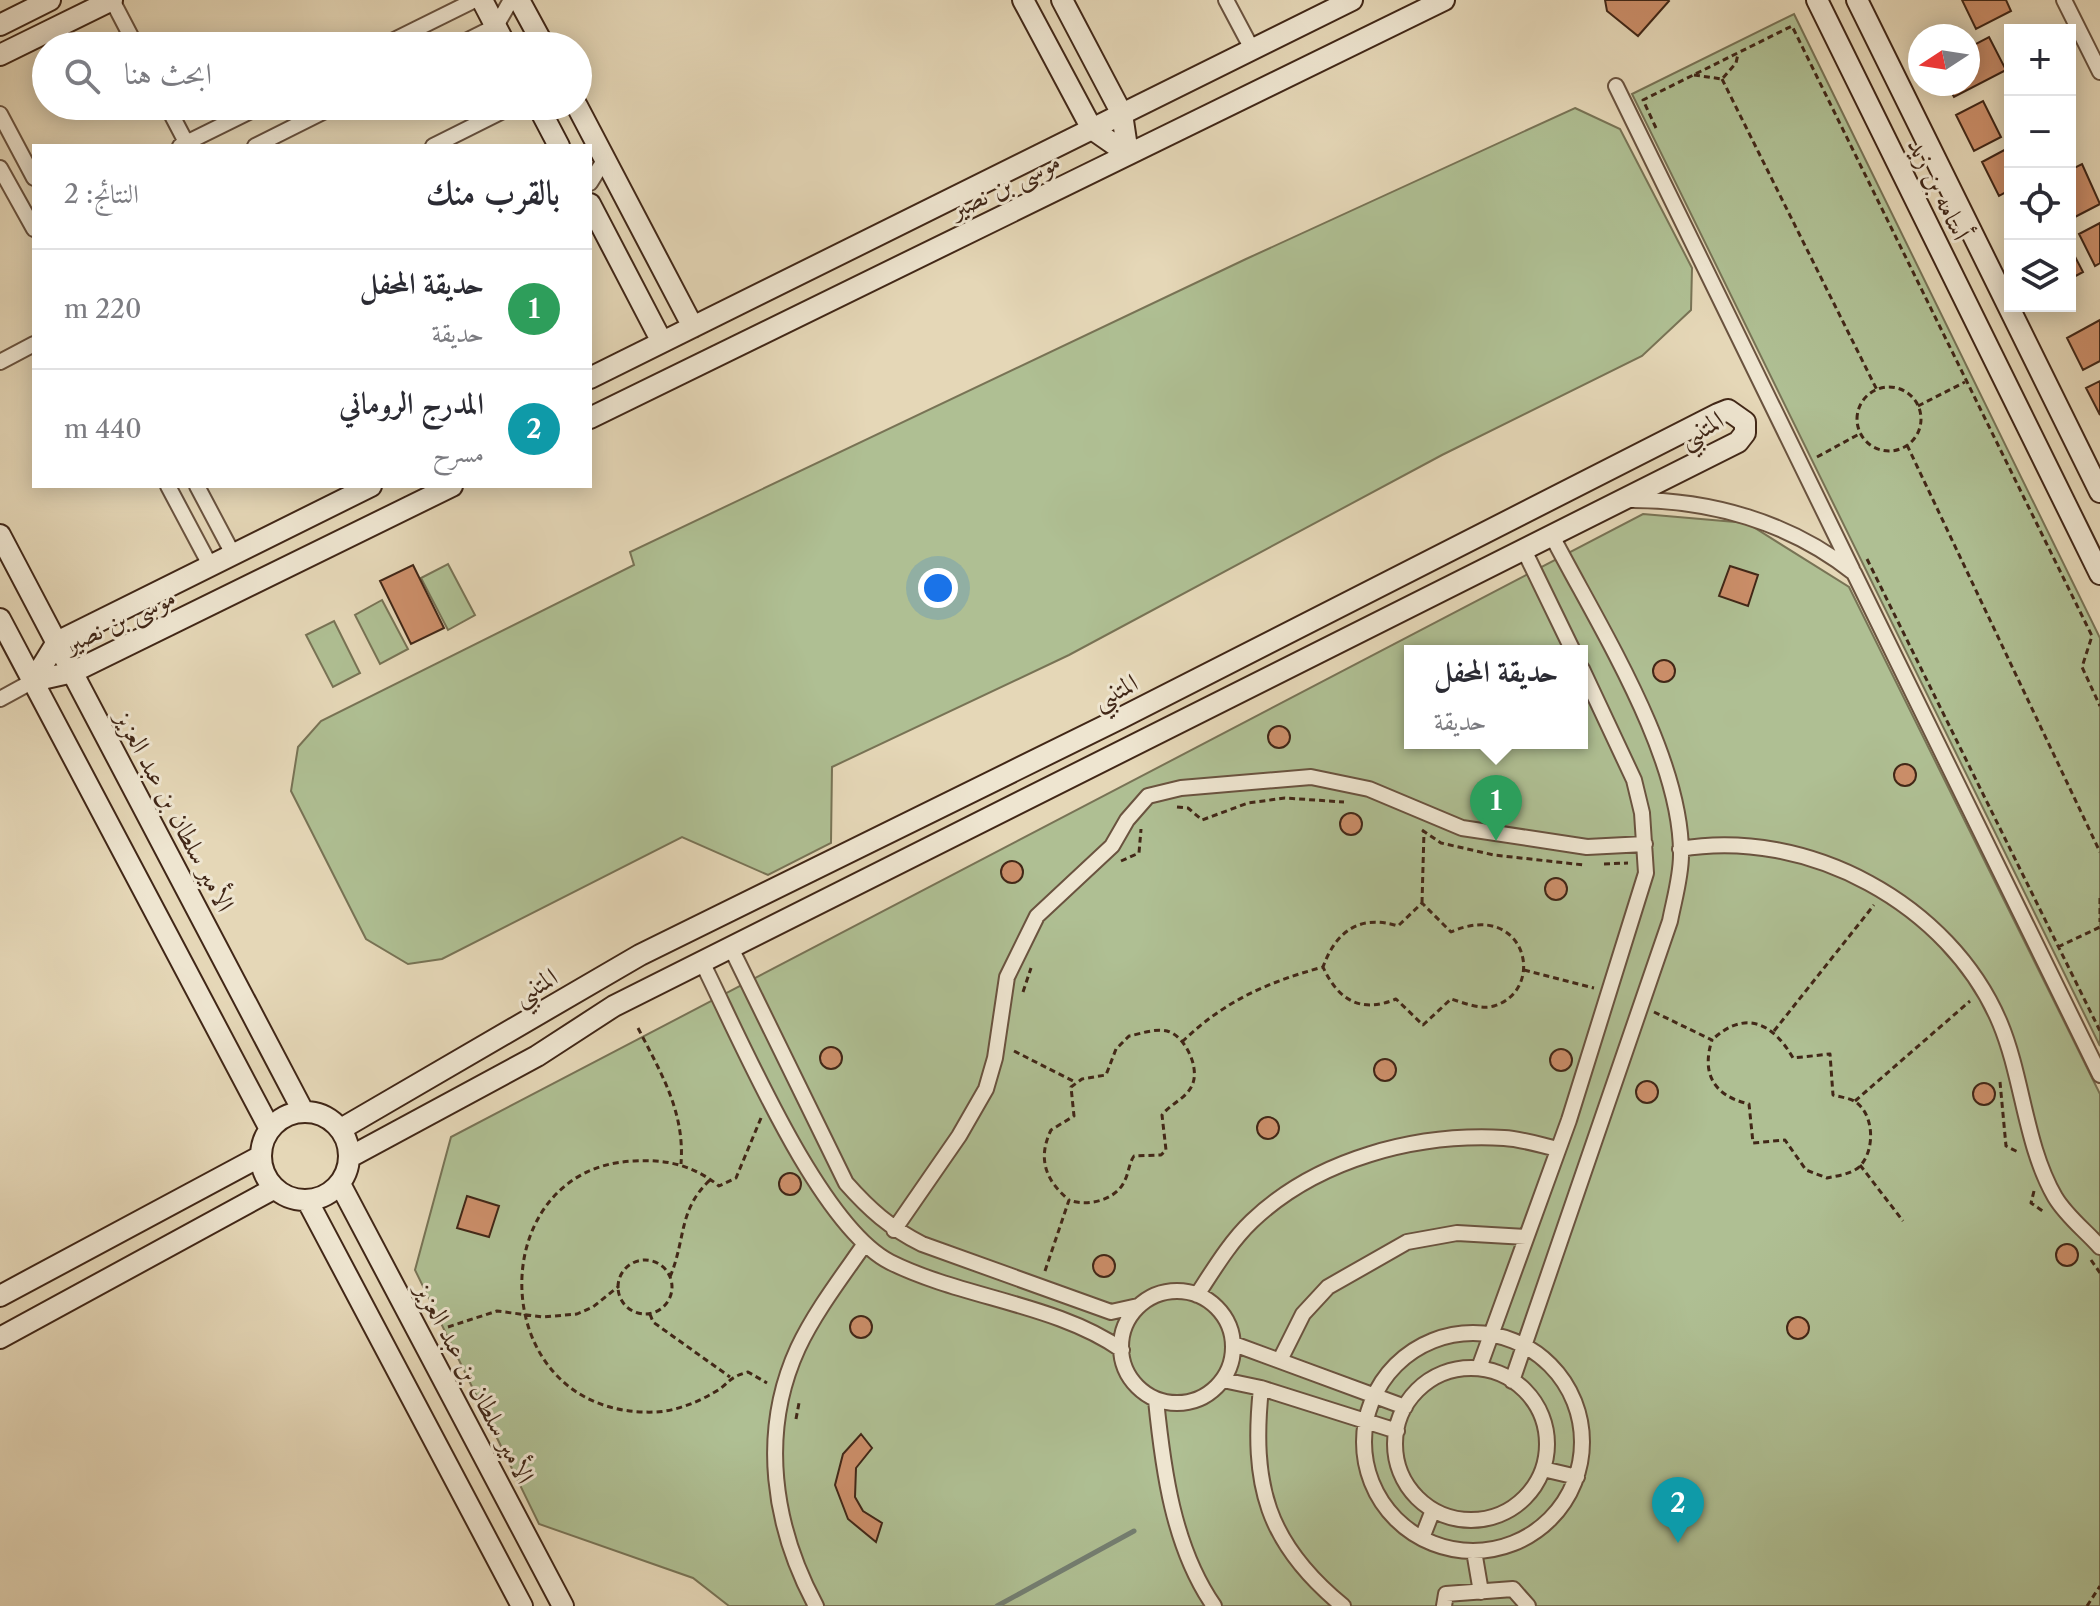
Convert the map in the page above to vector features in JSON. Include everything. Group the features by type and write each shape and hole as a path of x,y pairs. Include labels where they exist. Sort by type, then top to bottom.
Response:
{"street":[{"path":"0,25 50,0"},
{"path":"47,32 112,0 129,32"},
{"path":"410,32 475,0"},
{"path":"482,0 499,32"},
{"path":"484,32 496,26 511,0"},
{"path":"519,0 536,32"},
{"path":"1023,0 1092,129 1128,154"},
{"path":"1062,0 1122,114 1128,154"},
{"path":"1226,0 1252,49"},
{"name":"موسى بن نصير","path":"592,377 1352,0"},
{"name":"موسى بن نصير","path":"592,417 1444,0"},
{"name":"أسامه بن زيد","path":"1817,0 2100,574"},
{"path":"2064,0 2100,72"},
{"name":"أسامه بن زيد","path":"1861,1 2100,492"},
{"path":"0,55 32,39"},
{"path":"1616,86 2100,1075"},
{"path":"0,114 32,174"},
{"path":"173,120 185,144"},
{"path":"187,144 234,120"},
{"path":"259,144 307,120"},
{"path":"437,144 485,120"},
{"path":"545,120 558,144"},
{"path":"582,120 592,144"},
{"path":"598,160 693,327"},
{"path":"0,168 32,225"},
{"path":"592,208 662,342"},
{"path":"0,362 32,345"},
{"name":"المتنبي","path":"341,1129 640,955 1121,718 1718,414 1728,410 1745,422 1745,433 1738,442 614,1006 537,1056 350,1157"},
{"path":"169,488 210,565"},
{"path":"198,488 233,554"},
{"name":"موسى بن نصير","path":"33,681 57,642 366,488"},
{"name":"موسى بن نصير","path":"33,681 73,672 448,488"},
{"path":"1624,500 1675,499 1732,513 1781,529 1829,553 1854,573"},
{"name":"الأمير سلطان بن عبد العزيز","path":"0,535 303,1111"},
{"path":"1512,1381 1670,921 1680,849 1676,804 1656,738 1552,536"},
{"path":"1524,550 1570,645"},
{"path":"0,619 270,1129"},
{"path":"0,699 33,681"},
{"path":"1479,1368 1558,1149 1610,992 1634,916 1645,865 1645,844 1634,780 1588,682"},
{"path":"894,1230 959,1136 986,1089 995,1058 1007,977 1037,916 1112,846 1127,820 1148,796 1181,788 1311,777 1369,789 1462,828 1587,847 1645,844"},
{"path":"1680,849 1706,845 1746,847 1822,862 1878,888 1948,942 1978,981 1999,1022 2035,1146 2054,1196 2100,1247"},
{"path":"731,948 846,1183 894,1230 922,1244 1111,1312 1138,1306"},
{"path":"702,962 823,1195 864,1245 890,1262 966,1291 1101,1335 1122,1350"},
{"path":"303,1111 317,1112 341,1129 350,1157 340,1184 329,1194 307,1200 287,1196 275,1188 266,1176 261,1156 270,1129 288,1114 303,1111"},
{"path":"1197,1295 1251,1222 1291,1189 1348,1162 1438,1139 1506,1138 1558,1149"},
{"path":"0,1296 261,1156"},
{"name":"الأمير سلطان بن عبد العزيز","path":"340,1184 563,1606"},
{"path":"0,1338 275,1188"},
{"path":"307,1200 522,1606"},
{"path":"1280,1360 1303,1314 1328,1287 1407,1242 1457,1233 1526,1237"},
{"path":"816,1606 799,1575 784,1533 775,1486 774,1441 780,1398 798,1348 864,1245"},
{"path":"1171,1291 1197,1295 1220,1310 1230,1326 1234,1344 1232,1363 1223,1380 1210,1393 1193,1402 1175,1404 1156,1400 1140,1390 1128,1375 1122,1350 1127,1321 1138,1306 1153,1296 1171,1291"},
{"path":"1456,1333 1490,1333 1526,1345 1556,1369 1575,1402 1583,1439 1577,1477 1560,1510 1531,1535 1496,1550 1461,1551 1422,1538 1399,1522 1378,1495 1366,1462 1366,1421 1375,1393 1395,1365 1423,1344 1456,1333"},
{"path":"1234,1344 1375,1393 1405,1407"},
{"path":"1479,1368 1512,1381 1524,1389 1540,1410 1547,1435 1543,1469 1537,1484 1520,1504 1498,1516 1473,1521 1448,1518 1433,1510 1409,1488 1398,1466 1397,1431 1405,1407 1431,1379 1454,1369 1479,1368"},
{"path":"1223,1380 1261,1388 1397,1431"},
{"path":"1261,1388 1256,1435 1260,1485 1278,1533 1316,1584 1343,1606"},
{"path":"1156,1400 1162,1460 1182,1538 1214,1606"},
{"path":"1543,1469 1577,1477"},
{"path":"1422,1538 1433,1510"},
{"path":"1474,1551 1481,1592"},
{"path":"1444,1606 1446,1594 1513,1589 1528,1606"}],"path":[{"path":"1656,128 1643,100 1792,26 2092,636 2082,667 2100,706"},
{"path":"1722,79 1736,63 1738,53"},
{"path":"1694,75 1722,79"},
{"path":"1722,79 1877,390"},
{"path":"1918,406 1965,382"},
{"path":"1902,389 1918,406 1921,425 1907,445 1882,450 1861,433 1859,409 1864,400 1877,390 1902,389"},
{"path":"1813,450 1817,457 1861,433"},
{"path":"1907,445 2100,852"},
{"path":"1865,556 2100,1031"},
{"path":"1175,806 1188,808 1202,820 1248,803 1285,798 1357,803"},
{"path":"1113,868 1139,853 1142,828 1148,819"},
{"path":"1413,826 1441,843 1494,855 1579,865 1645,865"},
{"path":"1422,903 1451,932 1478,922 1507,932 1523,952 1524,970 1508,999 1492,1007 1451,999 1423,1025 1396,999 1364,1007 1349,1002 1332,985 1323,967 1329,950 1346,929 1378,921 1398,926 1422,903 1424,831"},
{"path":"2058,947 2100,924 2100,898"},
{"path":"1774,1031 1875,904 1882,907"},
{"path":"1022,993 1033,962"},
{"path":"1182,1042 1224,1008 1274,980 1323,967"},
{"path":"1524,970 1610,992"},
{"path":"1964,991 1975,1010"},
{"path":"1855,1101 1970,1001"},
{"path":"1639,1005 1712,1040"},
{"path":"1735,1024 1762,1024 1774,1031 1793,1058 1830,1054 1833,1095 1855,1101 1864,1111 1870,1130 1870,1150 1860,1165 1842,1175 1827,1178 1806,1170 1785,1140 1753,1143 1749,1104 1731,1100 1716,1089 1708,1073 1706,1058 1712,1040 1735,1024"},
{"path":"638,1028 675,1099 683,1144 681,1164"},
{"path":"1167,1031 1182,1042 1191,1058 1194,1083 1162,1115 1167,1141 1164,1153 1134,1156 1119,1191 1086,1203 1069,1200 1049,1182 1044,1160 1051,1130 1074,1116 1071,1087 1075,1082 1106,1075 1116,1049 1129,1036 1167,1031"},
{"path":"1009,1061 1014,1051 1014,1040"},
{"path":"1014,1051 1075,1082"},
{"path":"1998,1074 2006,1146 2026,1156"},
{"path":"770,1098 736,1178 719,1186 681,1164 647,1160 608,1162 573,1181 540,1213 525,1253 520,1285 526,1328 548,1365 584,1399 630,1411 659,1412 690,1404 717,1392 730,1377 748,1372 768,1384 780,1398"},
{"path":"1860,1165 1903,1221"},
{"path":"619,1286 626,1307 642,1314 659,1311 671,1297 670,1277 685,1215 694,1195 711,1179"},
{"path":"2035,1181 2031,1203 2052,1217"},
{"path":"1040,1286 1069,1200"},
{"path":"2085,1253 2100,1273"},
{"path":"448,1327 497,1311 524,1315 577,1314 593,1307 619,1286 627,1268 642,1260 660,1264 670,1277"},
{"path":"650,1314 653,1322 730,1377"},
{"path":"796,1419 801,1393"},
{"path":"2087,1606 2100,1586"}],"green space":[{"path":"1794,14 2100,638 2100,1046 1632,94"},
{"path":"1575,108 1620,129 1692,268 1691,310 1642,356 1442,455 1069,655 832,767 831,843 768,875 682,837 442,959 408,964 366,939 291,791 298,747 321,721 634,565 630,552 1246,259"},
{"path":"1643,514 1747,523 1849,587 2100,1094 2100,1606 729,1606 693,1578 539,1524 415,1270 451,1137"},
{"path":"448,564 475,615 448,630 421,578"},
{"path":"382,600 408,649 380,664 355,615"},
{"path":"334,621 360,673 333,687 306,635"}],"building":[{"path":"1605,0 1669,1 1638,36 1607,11"},
{"path":"1962,0 2006,0 2011,11 1980,27 1980,24 1974,24"},
{"path":"1989,37 2004,71 1980,84 1980,42"},
{"path":"1983,101 2001,137 1974,151 1956,115"},
{"path":"2004,150 2004,193 1999,196 1982,162"},
{"path":"2082,164 2100,204 2076,216 2076,168"},
{"path":"2100,223 2100,263 2095,266 2079,234"},
{"path":"2076,259 2083,272 2076,276"},
{"path":"2100,320 2100,361 2083,370 2067,338"},
{"path":"2100,381 2100,415 2086,388"},
{"path":"413,565 444,628 411,644 380,581"},
{"path":"1730,566 1758,575 1748,606 1719,596"},
{"path":"1664,660 1675,671 1664,682 1653,671"},
{"path":"1279,726 1290,737 1279,748 1268,737"},
{"path":"1905,764 1916,775 1905,786 1894,775"},
{"path":"1351,813 1362,824 1351,835 1340,824"},
{"path":"1012,861 1023,872 1012,883 1001,872"},
{"path":"1556,878 1567,889 1556,900 1545,889"},
{"path":"831,1047 842,1058 831,1069 820,1058"},
{"path":"1561,1049 1572,1060 1561,1071 1550,1060"},
{"path":"1385,1059 1396,1070 1385,1081 1374,1070"},
{"path":"1647,1081 1658,1092 1647,1103 1636,1092"},
{"path":"1984,1083 1995,1094 1984,1105 1973,1094"},
{"path":"1268,1117 1279,1128 1268,1139 1257,1128"},
{"path":"790,1173 801,1184 790,1195 779,1184"},
{"path":"467,1196 499,1206 489,1237 457,1228"},
{"path":"2067,1244 2078,1255 2067,1266 2056,1255"},
{"path":"1104,1255 1115,1266 1104,1277 1093,1266"},
{"path":"861,1316 872,1327 861,1338 850,1327"},
{"path":"1798,1317 1809,1328 1798,1339 1787,1328"},
{"path":"861,1434 872,1448 856,1468 855,1497 863,1511 882,1523 876,1542 848,1519 835,1485 843,1454"}],"waterway":[{"path":"997,1606 1134,1531"}],"place":[{"name":"حديقة المحفل","path":"1496,841"},
{"name":"المدرج الروماني","path":"1678,1543"}]}
